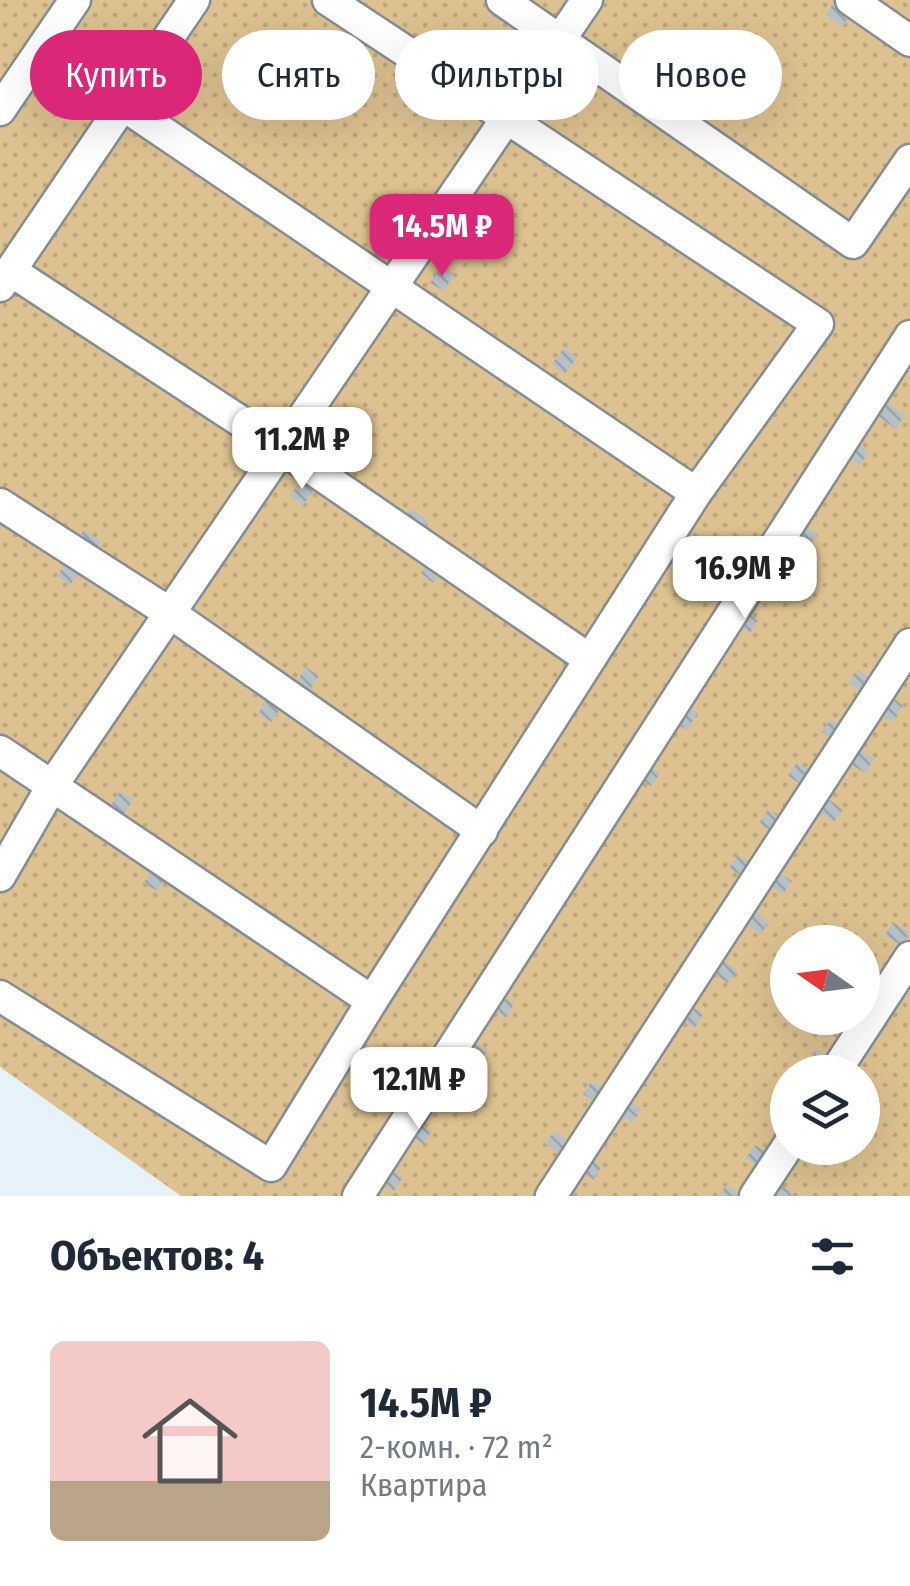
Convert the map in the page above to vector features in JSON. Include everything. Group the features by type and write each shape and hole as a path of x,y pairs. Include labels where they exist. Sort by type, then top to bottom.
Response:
{"lane":[{"path":"0,110 75,0"},
{"path":"174,30 194,0"},
{"path":"0,996 271,1166 372,1000 696,493 818,324 507,122 328,0"},
{"path":"502,0 548,30"},
{"path":"568,30 587,0"},
{"path":"850,0 910,41"},
{"path":"599,65 853,243 910,160"},
{"path":"113,120 5,278 283,448 589,658"},
{"path":"145,120 696,493"},
{"path":"0,876 52,786 390,286 507,122"},
{"path":"358,1196 910,336"},
{"path":"888,371 910,392"},
{"path":"0,504 170,613 482,831"},
{"path":"551,1196 910,644"},
{"path":"0,752 372,1000"},
{"path":"846,1055 910,957"},
{"path":"755,1196 775,1165"}],"shaded area":[{"path":"0,0 910,0 910,1196 181,1196 0,1067"}],"building":[{"path":"834,2 851,13 843,26 826,15"},
{"path":"441,266 454,274 444,291 430,283"},
{"path":"564,348 577,357 565,374 552,364"},
{"path":"888,404 905,415 896,429 879,417"},
{"path":"852,440 869,452 860,465 843,454"},
{"path":"302,479 315,489 303,505 290,496"},
{"path":"411,509 428,520 420,533 403,522"},
{"path":"800,523 817,534 809,547 792,536"},
{"path":"84,530 101,541 93,554 76,543"},
{"path":"432,557 445,566 433,583 421,573"},
{"path":"69,559 82,569 70,585 57,576"},
{"path":"741,608 758,620 750,633 733,622"},
{"path":"306,667 319,676 308,693 295,684"},
{"path":"858,670 875,681 866,695 849,683"},
{"path":"890,696 903,705 892,722 879,713"},
{"path":"268,697 282,705 272,722 258,714"},
{"path":"684,705 697,713 687,730 673,722"},
{"path":"831,719 848,730 839,743 822,732"},
{"path":"856,748 874,759 865,773 848,762"},
{"path":"643,762 660,773 651,786 634,775"},
{"path":"797,762 814,773 805,787 788,776"},
{"path":"120,791 133,799 123,817 109,808"},
{"path":"826,798 843,809 834,822 817,811"},
{"path":"768,810 785,821 776,834 759,823"},
{"path":"738,855 755,866 747,879 729,868"},
{"path":"155,865 168,873 157,891 144,883"},
{"path":"775,870 792,881 783,894 766,883"},
{"path":"752,910 769,921 761,934 744,923"},
{"path":"893,922 910,933 902,946 885,935"},
{"path":"720,959 737,970 728,983 711,972"},
{"path":"497,993 514,1004 506,1018 489,1007"},
{"path":"686,1003 703,1014 695,1028 678,1017"},
{"path":"469,1040 487,1051 478,1065 461,1054"},
{"path":"592,1081 609,1092 600,1105 583,1094"},
{"path":"624,1097 641,1109 632,1122 615,1111"},
{"path":"415,1120 432,1131 423,1144 406,1133"},
{"path":"554,1131 570,1142 562,1155 545,1144"},
{"path":"755,1145 770,1155 763,1170 746,1158"},
{"path":"585,1156 601,1167 593,1180 576,1169"},
{"path":"386,1166 403,1177 394,1191 377,1180"},
{"path":"776,1182 793,1193 791,1196 766,1196"},
{"path":"726,1185 742,1196 719,1196"}]}
